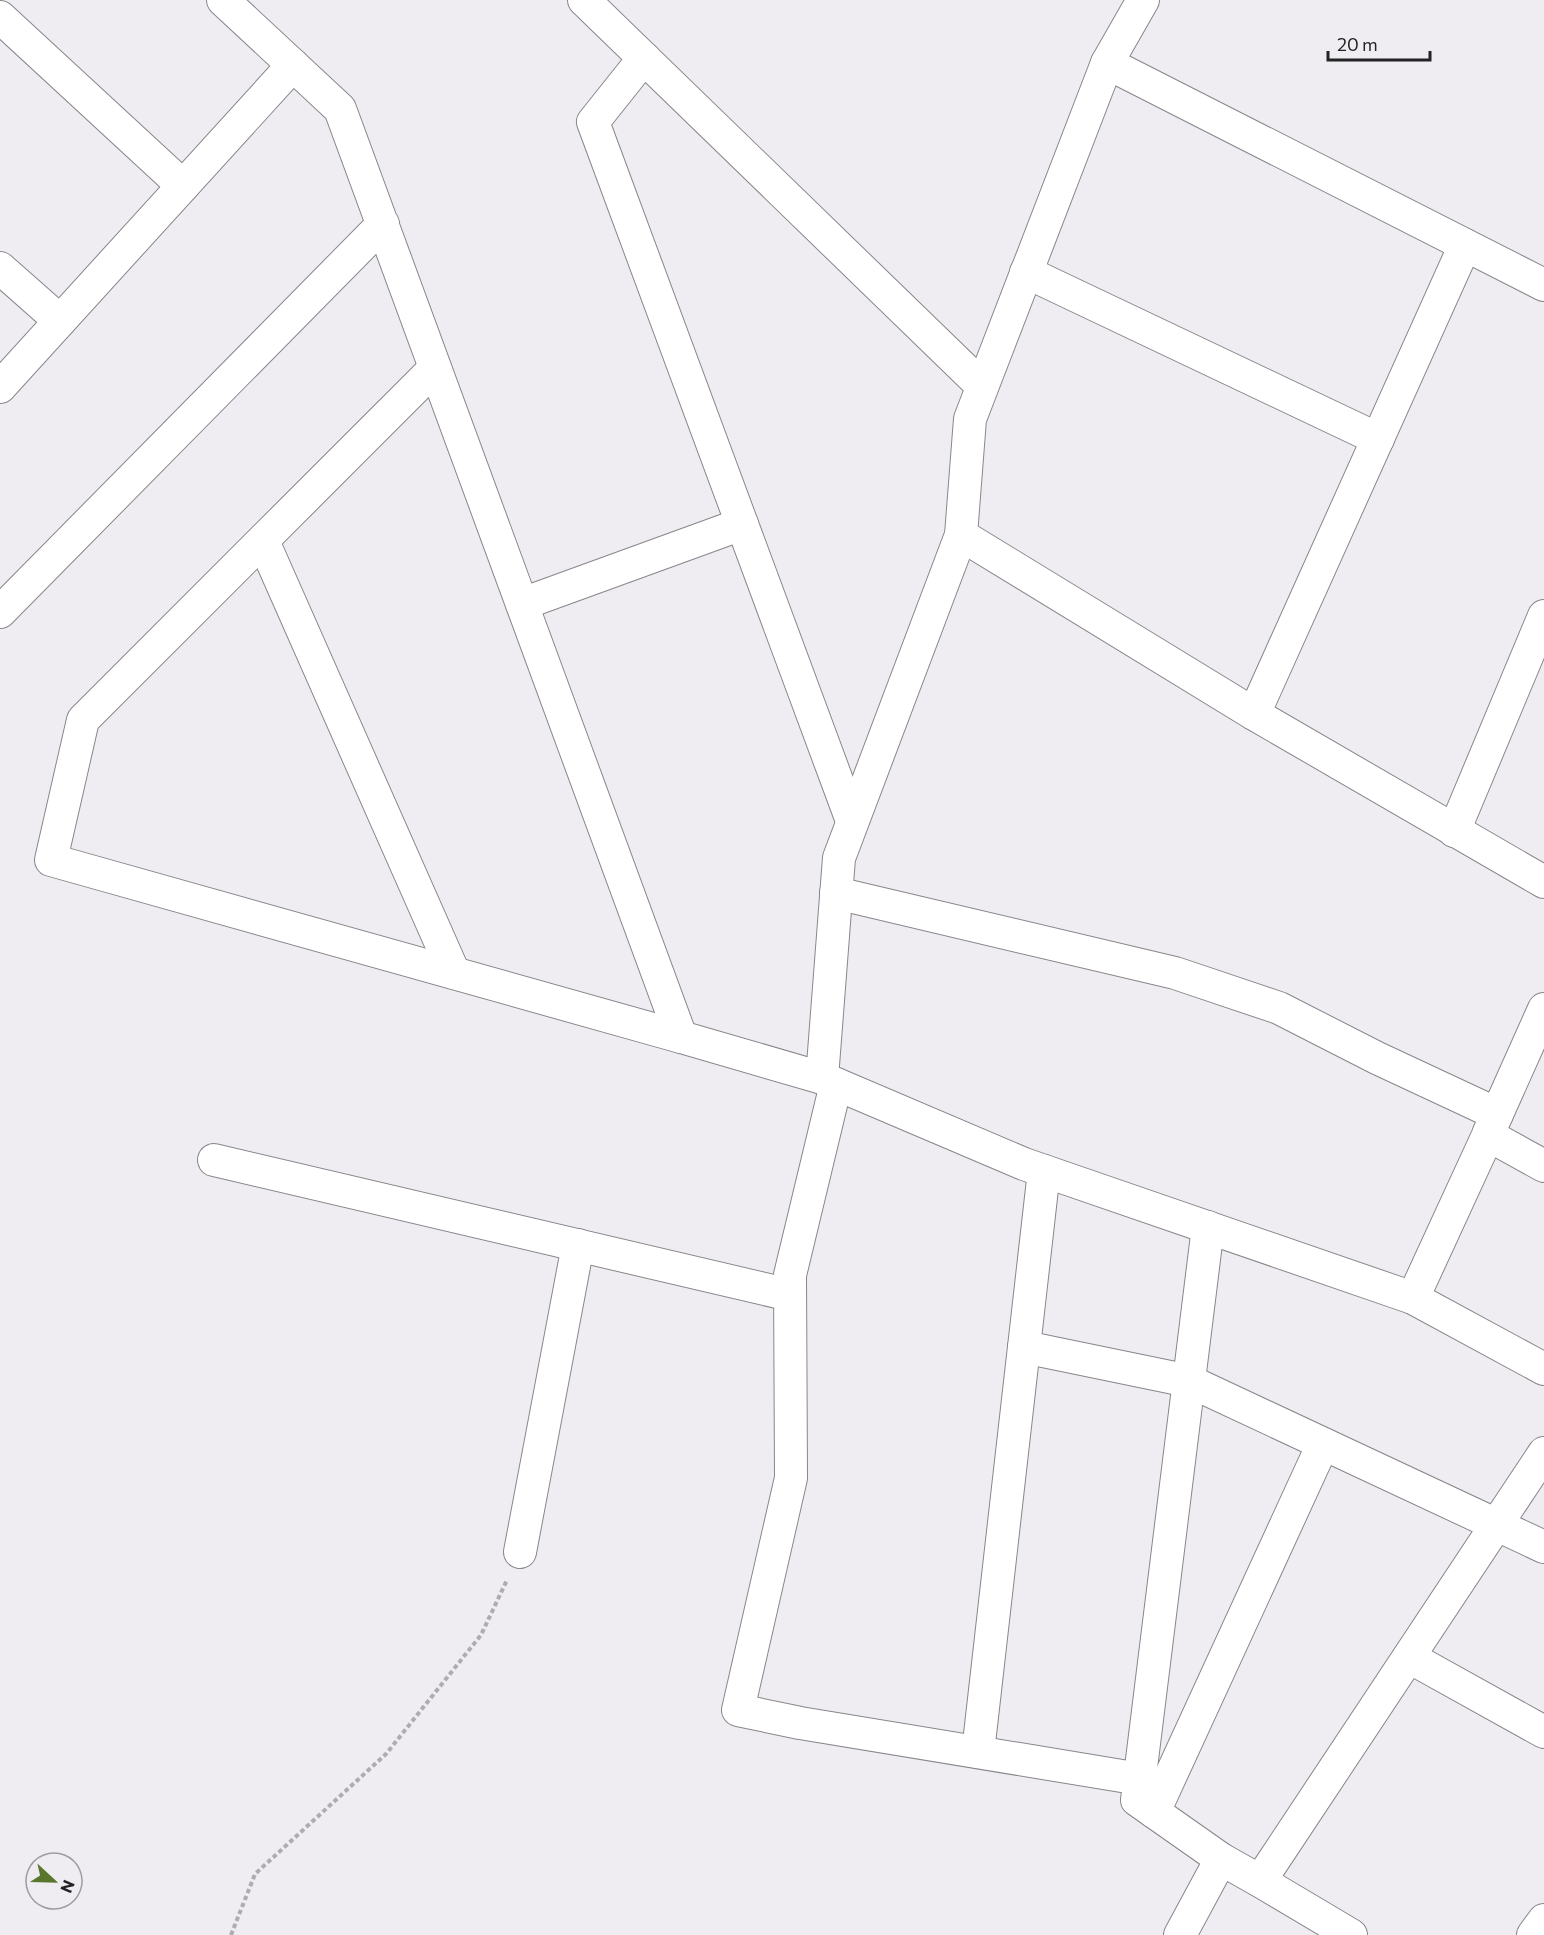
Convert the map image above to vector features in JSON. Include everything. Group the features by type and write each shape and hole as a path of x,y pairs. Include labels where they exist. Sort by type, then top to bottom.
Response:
{"street":[{"path":"223,0 340,109 681,1036"},
{"path":"584,0 982,386"},
{"path":"1140,1779 812,1725 738,1710 791,1478 790,1275 829,1081 838,858 961,535 970,419 1107,63 1143,0"},
{"path":"0,16 183,186"},
{"path":"644,58 593,122 852,821"},
{"path":"1107,63 1544,285"},
{"path":"0,387 293,65"},
{"path":"0,612 383,224"},
{"path":"1254,714 1465,245"},
{"path":"0,268 60,321"},
{"path":"1026,272 1378,439"},
{"path":"435,368 83,720 51,860 681,1036 829,1081 1044,1171 1413,1298 1544,1369"},
{"path":"522,604 742,524"},
{"path":"961,535 1254,714 1544,882"},
{"path":"263,541 454,973"},
{"path":"1454,831 1544,616"},
{"path":"836,893 1186,976 1279,1008 1377,1058 1492,1124 1544,1166"},
{"path":"1413,1298 1544,1010"},
{"path":"214,1160 790,1295"},
{"path":"978,1752 1044,1171"},
{"path":"1208,1227 1137,1800 1221,1859 1350,1935"},
{"path":"520,1552 578,1245"},
{"path":"1024,1347 1189,1381 1544,1547"},
{"path":"1154,1812 1323,1444"},
{"path":"1260,1881 1544,1454"},
{"path":"1409,1657 1541,1725"},
{"path":"1180,1935 1221,1859"},
{"path":"1533,1935 1544,1920"}],"path":[{"path":"231,1935 255,1874 386,1754 481,1635 520,1552"}]}
